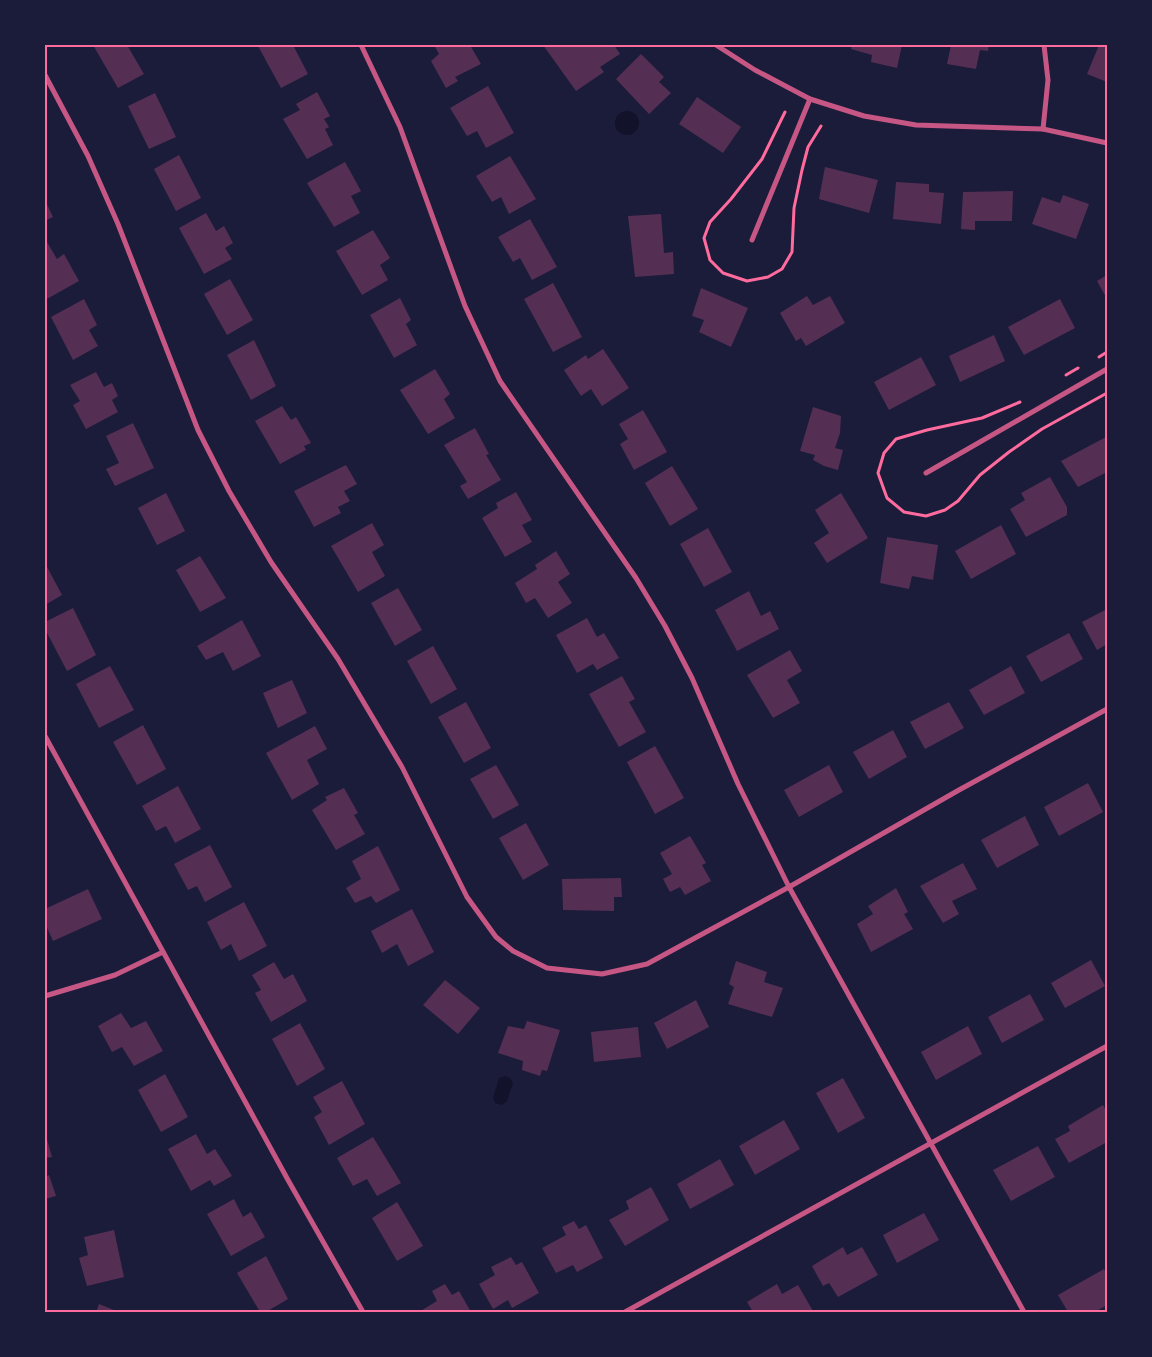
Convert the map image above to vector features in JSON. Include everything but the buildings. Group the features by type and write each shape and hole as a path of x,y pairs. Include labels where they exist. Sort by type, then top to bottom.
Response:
{"street":[{"path":"362,45 400,127 465,306 500,382 636,578 665,626 692,678 738,784 789,887 1024,1312"},
{"path":"716,45 756,70 810,99 864,116 916,125 1043,129 1107,143"},
{"path":"1043,129 1048,80 1044,45"},
{"path":"45,75 88,156 118,224 198,430 229,491 271,562 338,659 402,767 467,897 496,937 513,951 547,968 602,974 646,964 789,887 959,790 1107,709"},
{"path":"752,240 810,99"},
{"path":"926,473 1107,369"},
{"path":"45,736 288,1180 363,1312"},
{"path":"45,996 115,975 163,952"},
{"path":"626,1312 1107,1046"}],"shaded area":[{"path":"627,111 635,115 639,123 635,131 627,135 619,131 615,123 619,115"},
{"path":"505,1076 510,1078 513,1083 507,1101 502,1105 495,1103 493,1098 499,1078"}]}
